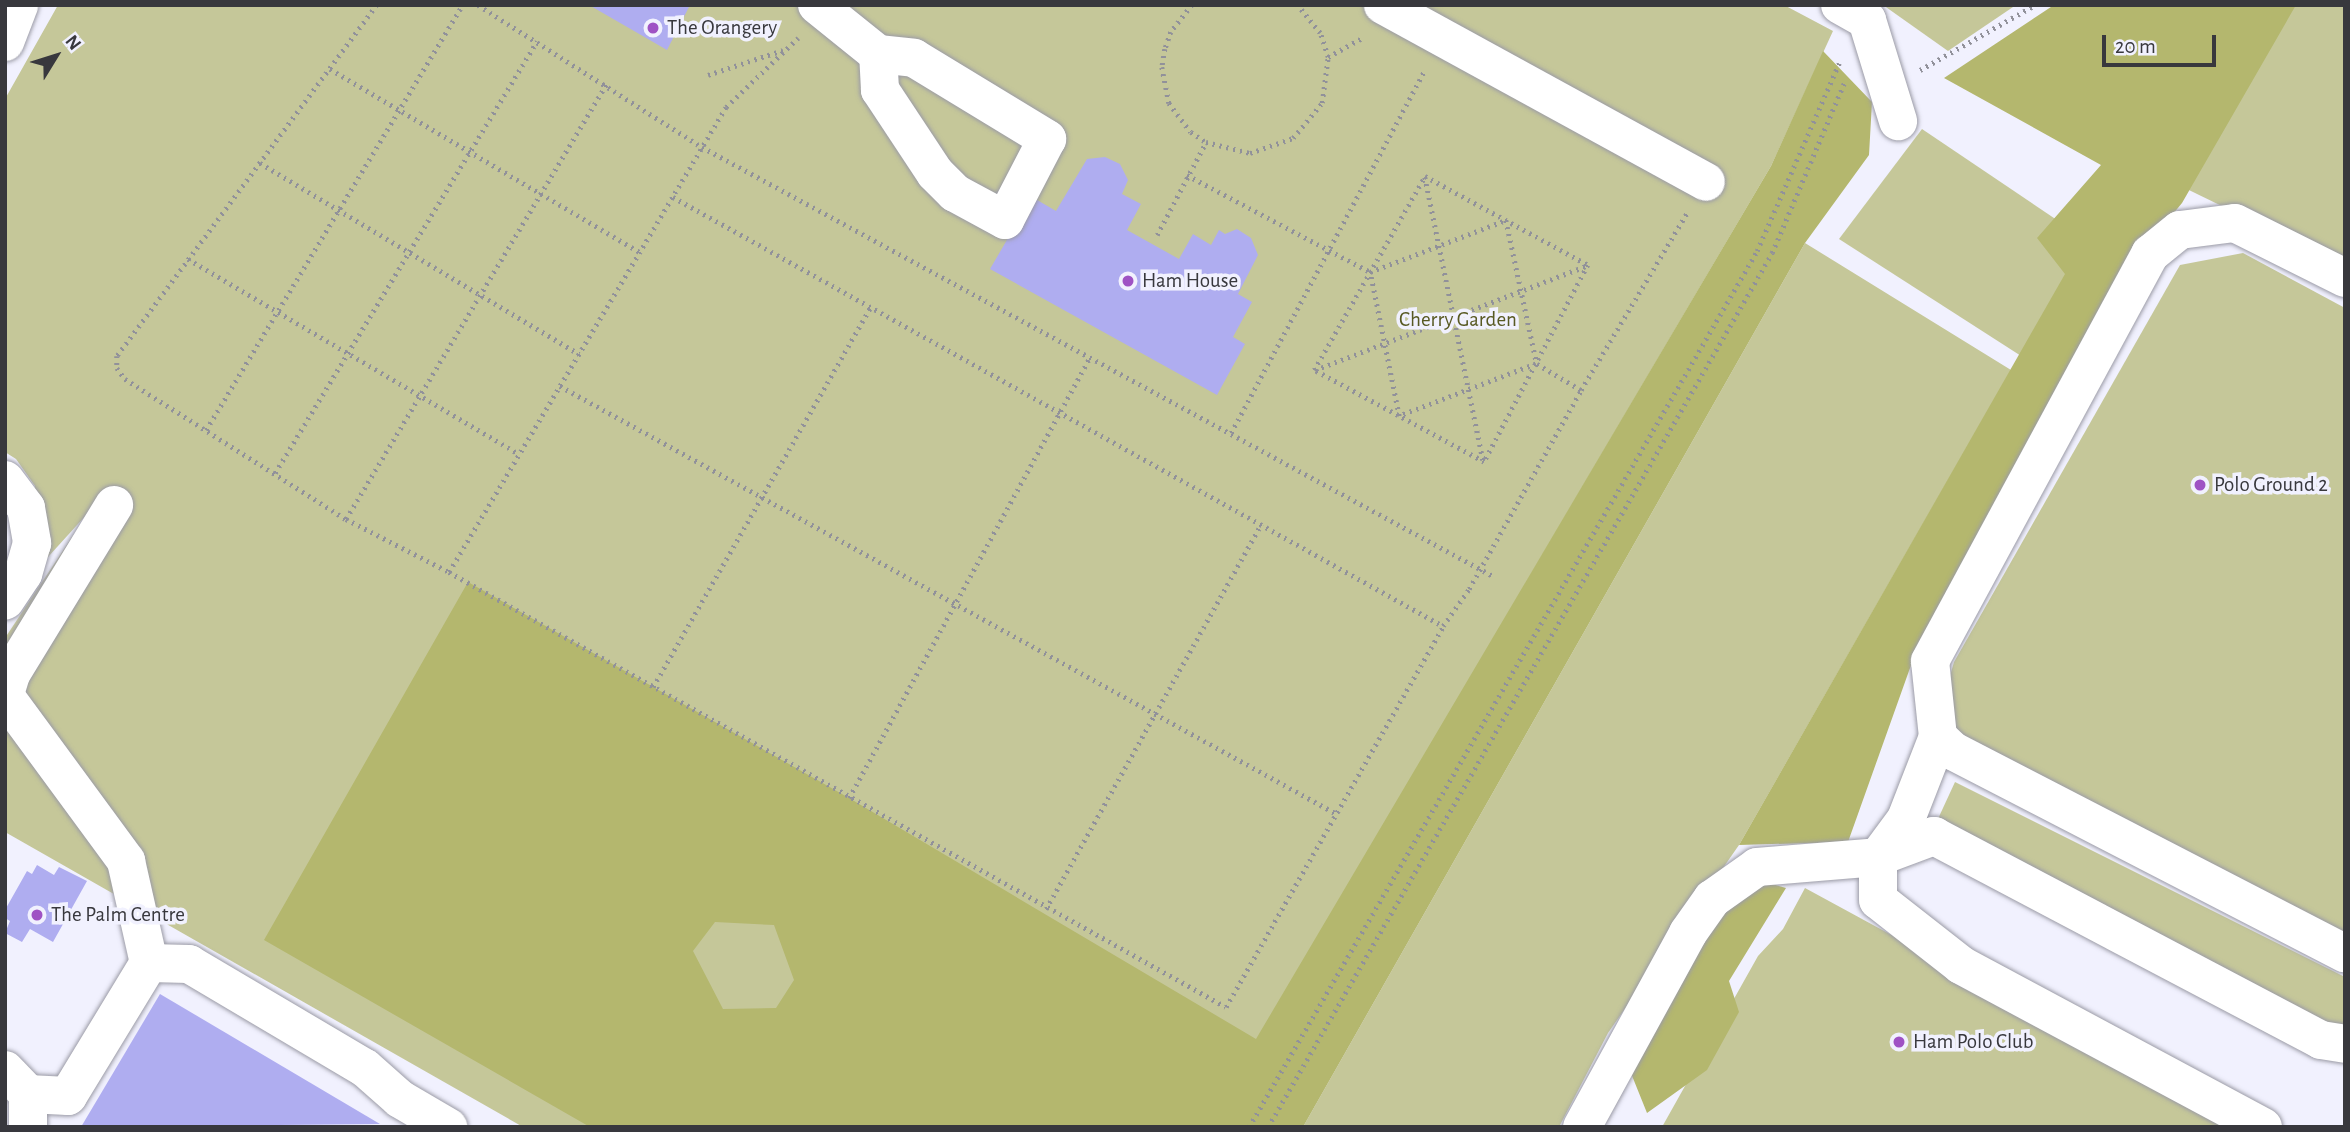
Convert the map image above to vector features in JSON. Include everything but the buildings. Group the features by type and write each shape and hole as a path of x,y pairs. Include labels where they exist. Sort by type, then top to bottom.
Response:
{"lane":[{"path":"5,43 19,5"},
{"path":"1383,5 1706,182"},
{"path":"1840,5 1867,20 1884,83 1898,121"},
{"path":"820,9 878,54 914,58 1047,139 1006,220 955,193 934,173 880,90 878,54"},
{"path":"2263,1127 1961,965 1878,901 1878,857 1906,819 1938,737 1930,661 2150,254 2180,230 2235,223 2345,278"},
{"path":"5,480 26,508 32,543 23,574 5,601"},
{"path":"20,1097 68,1096 149,963 126,861 5,695 11,674 114,505"},
{"path":"1938,737 1953,751 2345,953"},
{"path":"1582,1127 1688,933 1713,899 1757,867 1878,857 1934,836 2321,1040 2345,1044"},
{"path":"149,963 189,964 365,1068 400,1099 448,1127"}],"path":[{"path":"377,5 117,356 117,368 125,379 346,519 449,572 1046,909 1226,1007 1443,625 1480,569 1580,390 1706,182"},
{"path":"206,430 462,5"},
{"path":"478,5 607,83 702,147 1494,576"},
{"path":"1192,5 1171,32 1162,67 1169,103 1178,118 1206,142 1227,150 1261,151 1293,138 1310,122 1322,103 1328,57 1320,33 1297,5"},
{"path":"1268,1127 1772,253 1842,90 1904,79 2035,5"},
{"path":"449,572 726,107 787,48 820,9"},
{"path":"1231,433 1443,38"},
{"path":"275,473 537,41"},
{"path":"708,75 787,48"},
{"path":"1250,1127 1757,251 1838,66"},
{"path":"330,69 539,196 640,252"},
{"path":"346,519 607,83"},
{"path":"1157,235 1206,142"},
{"path":"260,163 579,354"},
{"path":"1187,174 1370,272 1506,220"},
{"path":"1425,176 1588,265"},
{"path":"1425,176 1484,462"},
{"path":"1314,370 1425,176"},
{"path":"673,197 1443,625"},
{"path":"1506,220 1537,364 1580,390"},
{"path":"188,259 520,454"},
{"path":"1314,370 1588,265"},
{"path":"1484,462 1588,265"},
{"path":"1370,272 1399,416"},
{"path":"653,687 871,307"},
{"path":"849,798 953,603 1090,357"},
{"path":"1399,416 1537,364"},
{"path":"1314,370 1484,462"},
{"path":"560,386 1337,814"},
{"path":"1046,909 1261,524"}],"green space":[{"name":"Cherry Garden","path":"58,5 1784,5 1833,31 1771,166 1206,1127 523,1127 5,832 5,638 88,513 38,568 35,486 16,459 5,452 5,99"},
{"path":"1883,5 2016,5 1948,51"},
{"path":"2054,5 2296,5 2182,203 2130,266 1920,640 1848,842 1739,845 2065,274 2037,238 2101,165 1944,78"},
{"path":"2170,5 2345,5 2345,266 2043,119"},
{"path":"1823,51 1872,102 1869,155 1805,243 1303,1127 590,1127 264,940 468,582 849,798 1256,1039 1771,166","holes":["715,922 774,925 794,980 776,1008 723,1009 693,951"]},
{"path":"1922,129 2103,251 2032,363 1839,239"},
{"path":"1805,243 2011,370 1739,845 1608,1033 1559,1127 1303,1127"},
{"name":"Polo Ground 2","path":"2243,253 2345,308 2345,944 1953,740 1945,693 1954,662 2180,265"},
{"path":"1955,782 2345,977 2345,1027 2325,1027 1937,821"},
{"path":"1750,878 1786,888 1729,981 1739,1012 1707,1070 1647,1113 1616,1036"},
{"name":"Ham Polo Club","path":"1805,888 2245,1127 1662,1127 1758,956 1783,929"}],"place":[{"name":"The Orangery","path":"653,28"},
{"name":"Ham House","path":"1128,281"},
{"name":"Polo Ground 2","path":"2200,485"},
{"name":"The Palm Centre","path":"37,915"},
{"name":"Ham Polo Club","path":"1899,1042"}]}
